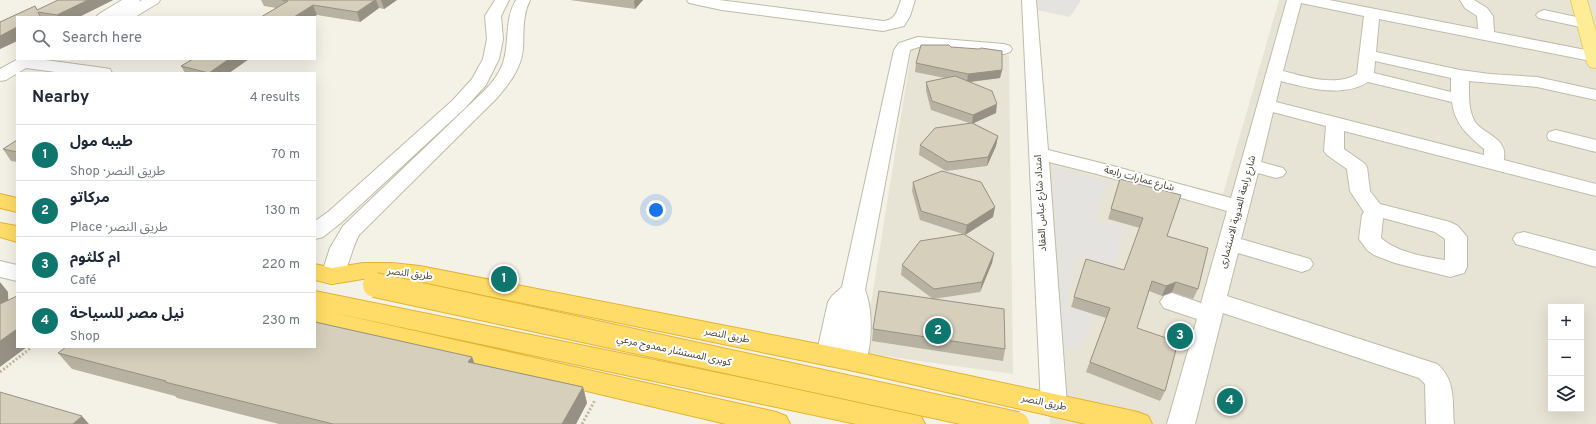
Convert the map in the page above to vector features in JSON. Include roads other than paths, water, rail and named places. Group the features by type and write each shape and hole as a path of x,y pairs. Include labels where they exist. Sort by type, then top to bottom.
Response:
{"highway":[{"path":"0,201 16,205"},
{"path":"0,230 16,234"},
{"name":"طريق النصر","path":"323,274 363,271 392,271 420,274 854,361 1138,424"},
{"name":"كوبرى المستشار ممدوح مرعي","path":"323,274 1017,424"},
{"path":"316,300 911,424"},
{"path":"316,318 776,424"},
{"path":"945,382 968,396 976,405 981,416 982,424"}],"main road":[{"path":"1579,0 1595,60"}],"street":[{"path":"106,16 133,0"},
{"path":"126,16 153,0"},
{"path":"316,231 335,217 459,104 480,81 491,59 495,39 493,16 502,0"},
{"path":"323,274 351,231 490,95 505,76 513,59 516,16 524,0"},
{"path":"694,0 883,26 894,26 902,19 908,0"},
{"name":"امتداد شارع عباس العقاد","path":"1029,0 1054,406"},
{"name":"شارع رابعة العدوية الاستثمارى","path":"1181,424 1294,0"},
{"path":"1306,0 1372,13 1481,39 1595,60"},
{"path":"1467,0 1469,4 1482,12 1485,16 1481,39"},
{"path":"1274,74 1324,85 1360,81 1365,76 1372,13"},
{"path":"1544,15 1585,23"},
{"path":"828,356 840,302 853,290 902,50 911,44 922,42 1004,49"},
{"path":"1368,55 1460,75 1490,79 1537,82 1596,95"},
{"path":"1396,84 1397,61"},
{"path":"1428,91 1429,68"},
{"path":"24,69 84,72"},
{"path":"1460,75 1460,98 1465,119 1468,125 1494,148 1494,164"},
{"path":"0,89 16,76"},
{"path":"1365,76 1460,98"},
{"path":"1266,105 1596,190"},
{"path":"1335,123 1334,151 1357,167 1360,191 1368,204 1376,212"},
{"path":"1556,136 1596,146"},
{"name":"شارع عمارات رابعة","path":"1038,154 1102,168 1239,206"},
{"path":"1250,164 1276,172"},
{"path":"1524,240 1596,259"},
{"path":"1230,243 1302,264"},
{"path":"0,269 16,273"},
{"path":"853,290 860,309 854,361"},
{"path":"1172,302 1213,308 1428,371 1436,378 1438,382 1440,424"}],"place":[{"name":"طيبه مول","path":"504,279"},
{"name":"مركاتو","path":"938,331"},
{"name":"ام كلثوم","path":"1180,336"},
{"name":"نيل مصر للسياحة","path":"1230,401"}]}
